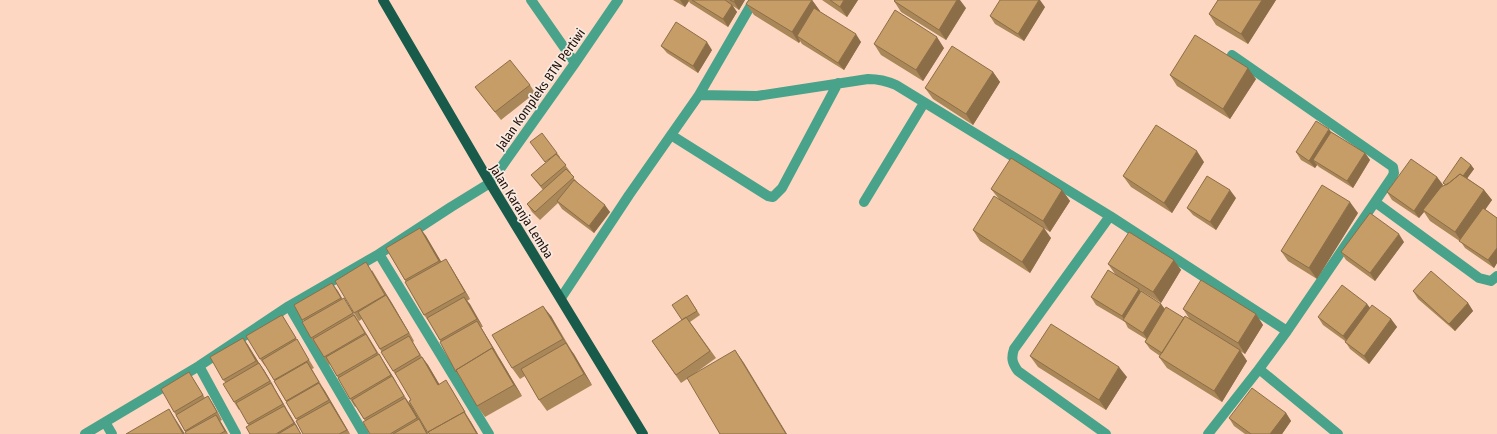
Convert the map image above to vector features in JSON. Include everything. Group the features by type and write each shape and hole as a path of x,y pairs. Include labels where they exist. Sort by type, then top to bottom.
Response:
{"main road":[{"name":"Jalan Karanja Lemba","path":"383,0 490,183 643,434"}],"street":[{"path":"531,0 575,63"},
{"name":"Jalan Kompleks BTN Pertiwi","path":"85,434 199,366 289,306 379,254 451,206 490,183 618,0"},
{"path":"561,298 629,195 699,95 754,0"},
{"path":"1208,434 1259,370 1287,331 1394,173 1393,166 1232,55"},
{"path":"699,95 757,96 868,79 886,81 896,85 1110,216 1287,331"},
{"path":"671,135 768,196 773,197 782,188 838,83"},
{"path":"864,202 924,103"},
{"path":"1375,202 1478,278 1491,281 1497,276"},
{"path":"1106,434 1018,371 1012,361 1012,357 1014,349 1110,216"},
{"path":"379,254 489,434"},
{"path":"289,306 364,434"},
{"path":"199,366 236,434"},
{"path":"1259,370 1338,434"},
{"path":"105,422 112,434"}],"building":[{"path":"692,0 725,0 732,5 723,19"},
{"path":"749,0 812,0 792,32 746,4"},
{"path":"830,0 844,0 840,7"},
{"path":"957,0 939,30 894,1"},
{"path":"1000,0 1039,0 1018,34 990,16"},
{"path":"1218,0 1262,0 1241,34 1209,14"},
{"path":"814,8 856,34 838,63 797,36"},
{"path":"895,10 937,37 916,70 874,44"},
{"path":"676,22 707,42 693,66 661,46"},
{"path":"1195,35 1248,68 1223,109 1170,75"},
{"path":"952,46 993,72 966,114 925,88"},
{"path":"510,60 530,85 495,112 475,87"},
{"path":"1316,121 1329,129 1309,161 1296,152"},
{"path":"1156,125 1197,151 1164,203 1123,176"},
{"path":"1331,132 1365,153 1347,181 1313,160"},
{"path":"542,133 557,153 545,162 530,142"},
{"path":"556,154 566,165 541,186 531,175"},
{"path":"1461,157 1471,165 1463,176 1460,174 1446,185 1443,183"},
{"path":"1011,158 1062,190 1043,221 991,189"},
{"path":"1411,159 1437,177 1414,211 1387,192"},
{"path":"566,169 574,177 535,212 527,204"},
{"path":"1460,174 1484,190 1455,232 1423,210 1441,187 1449,183"},
{"path":"1207,176 1230,190 1210,222 1187,208"},
{"path":"574,180 605,205 589,226 557,201"},
{"path":"1322,185 1350,202 1309,268 1281,251"},
{"path":"994,196 1044,228 1022,262 973,230"},
{"path":"1483,208 1497,218 1497,248 1488,260 1459,241"},
{"path":"1370,213 1399,234 1370,273 1341,252"},
{"path":"420,228 439,261 405,280 386,248"},
{"path":"1129,232 1174,260 1153,292 1108,264"},
{"path":"446,259 465,292 424,315 405,282"},
{"path":"366,262 385,295 354,313 335,281"},
{"path":"1108,270 1139,289 1122,316 1091,297"},
{"path":"1431,271 1468,303 1449,324 1413,291"},
{"path":"1201,280 1256,314 1238,343 1183,309"},
{"path":"332,283 341,298 302,320 294,305"},
{"path":"1342,285 1367,304 1343,336 1318,317"},
{"path":"1141,291 1161,304 1143,333 1123,320"},
{"path":"386,295 409,333 380,349 358,312"},
{"path":"687,295 697,311 682,320 672,305"},
{"path":"464,297 477,319 440,340 427,318"},
{"path":"344,298 353,313 311,338 302,322"},
{"path":"1372,305 1391,319 1364,356 1345,342"},
{"path":"543,306 563,339 512,368 492,335"},
{"path":"1166,307 1184,318 1162,353 1145,342"},
{"path":"282,315 296,338 260,359 246,336"},
{"path":"354,315 365,333 324,357 313,339"},
{"path":"1185,316 1240,350 1214,391 1159,357"},
{"path":"686,317 710,351 676,375 652,341"},
{"path":"477,321 494,350 492,348 456,370 456,372 440,342"},
{"path":"1051,324 1119,367 1099,400 1030,356"},
{"path":"366,334 377,353 337,376 326,357"},
{"path":"409,336 420,355 393,371 381,352"},
{"path":"243,338 256,361 223,380 210,357"},
{"path":"297,339 309,360 274,380 262,360"},
{"path":"566,343 584,374 539,400 521,369"},
{"path":"492,348 514,385 477,406 456,370"},
{"path":"735,350 786,434 720,434 687,378"},
{"path":"379,354 391,375 350,399 338,378"},
{"path":"422,357 438,385 446,380 465,412 428,432 429,433 428,433 409,401 411,400 395,373"},
{"path":"307,362 319,382 286,401 274,381"},
{"path":"259,363 270,381 234,402 223,384"},
{"path":"189,372 203,395 174,412 161,389"},
{"path":"392,376 404,396 364,419 352,400"},
{"path":"271,383 283,404 248,424 236,403"},
{"path":"319,383 329,400 296,419 286,402"},
{"path":"1252,388 1286,413 1270,434 1251,434 1229,418"},
{"path":"208,396 217,412 185,431 176,415"},
{"path":"405,398 417,418 390,434 370,434 363,422"},
{"path":"330,402 347,430 339,434 303,434 296,421"},
{"path":"284,406 294,423 276,434 250,434 246,427"},
{"path":"169,409 183,434 126,434"},
{"path":"464,412 477,434 430,434 428,432"},
{"path":"216,415 225,431 220,434 186,434 185,432"},
{"path":"419,419 427,434 393,434"},
{"path":"295,424 301,434 278,434"}]}
